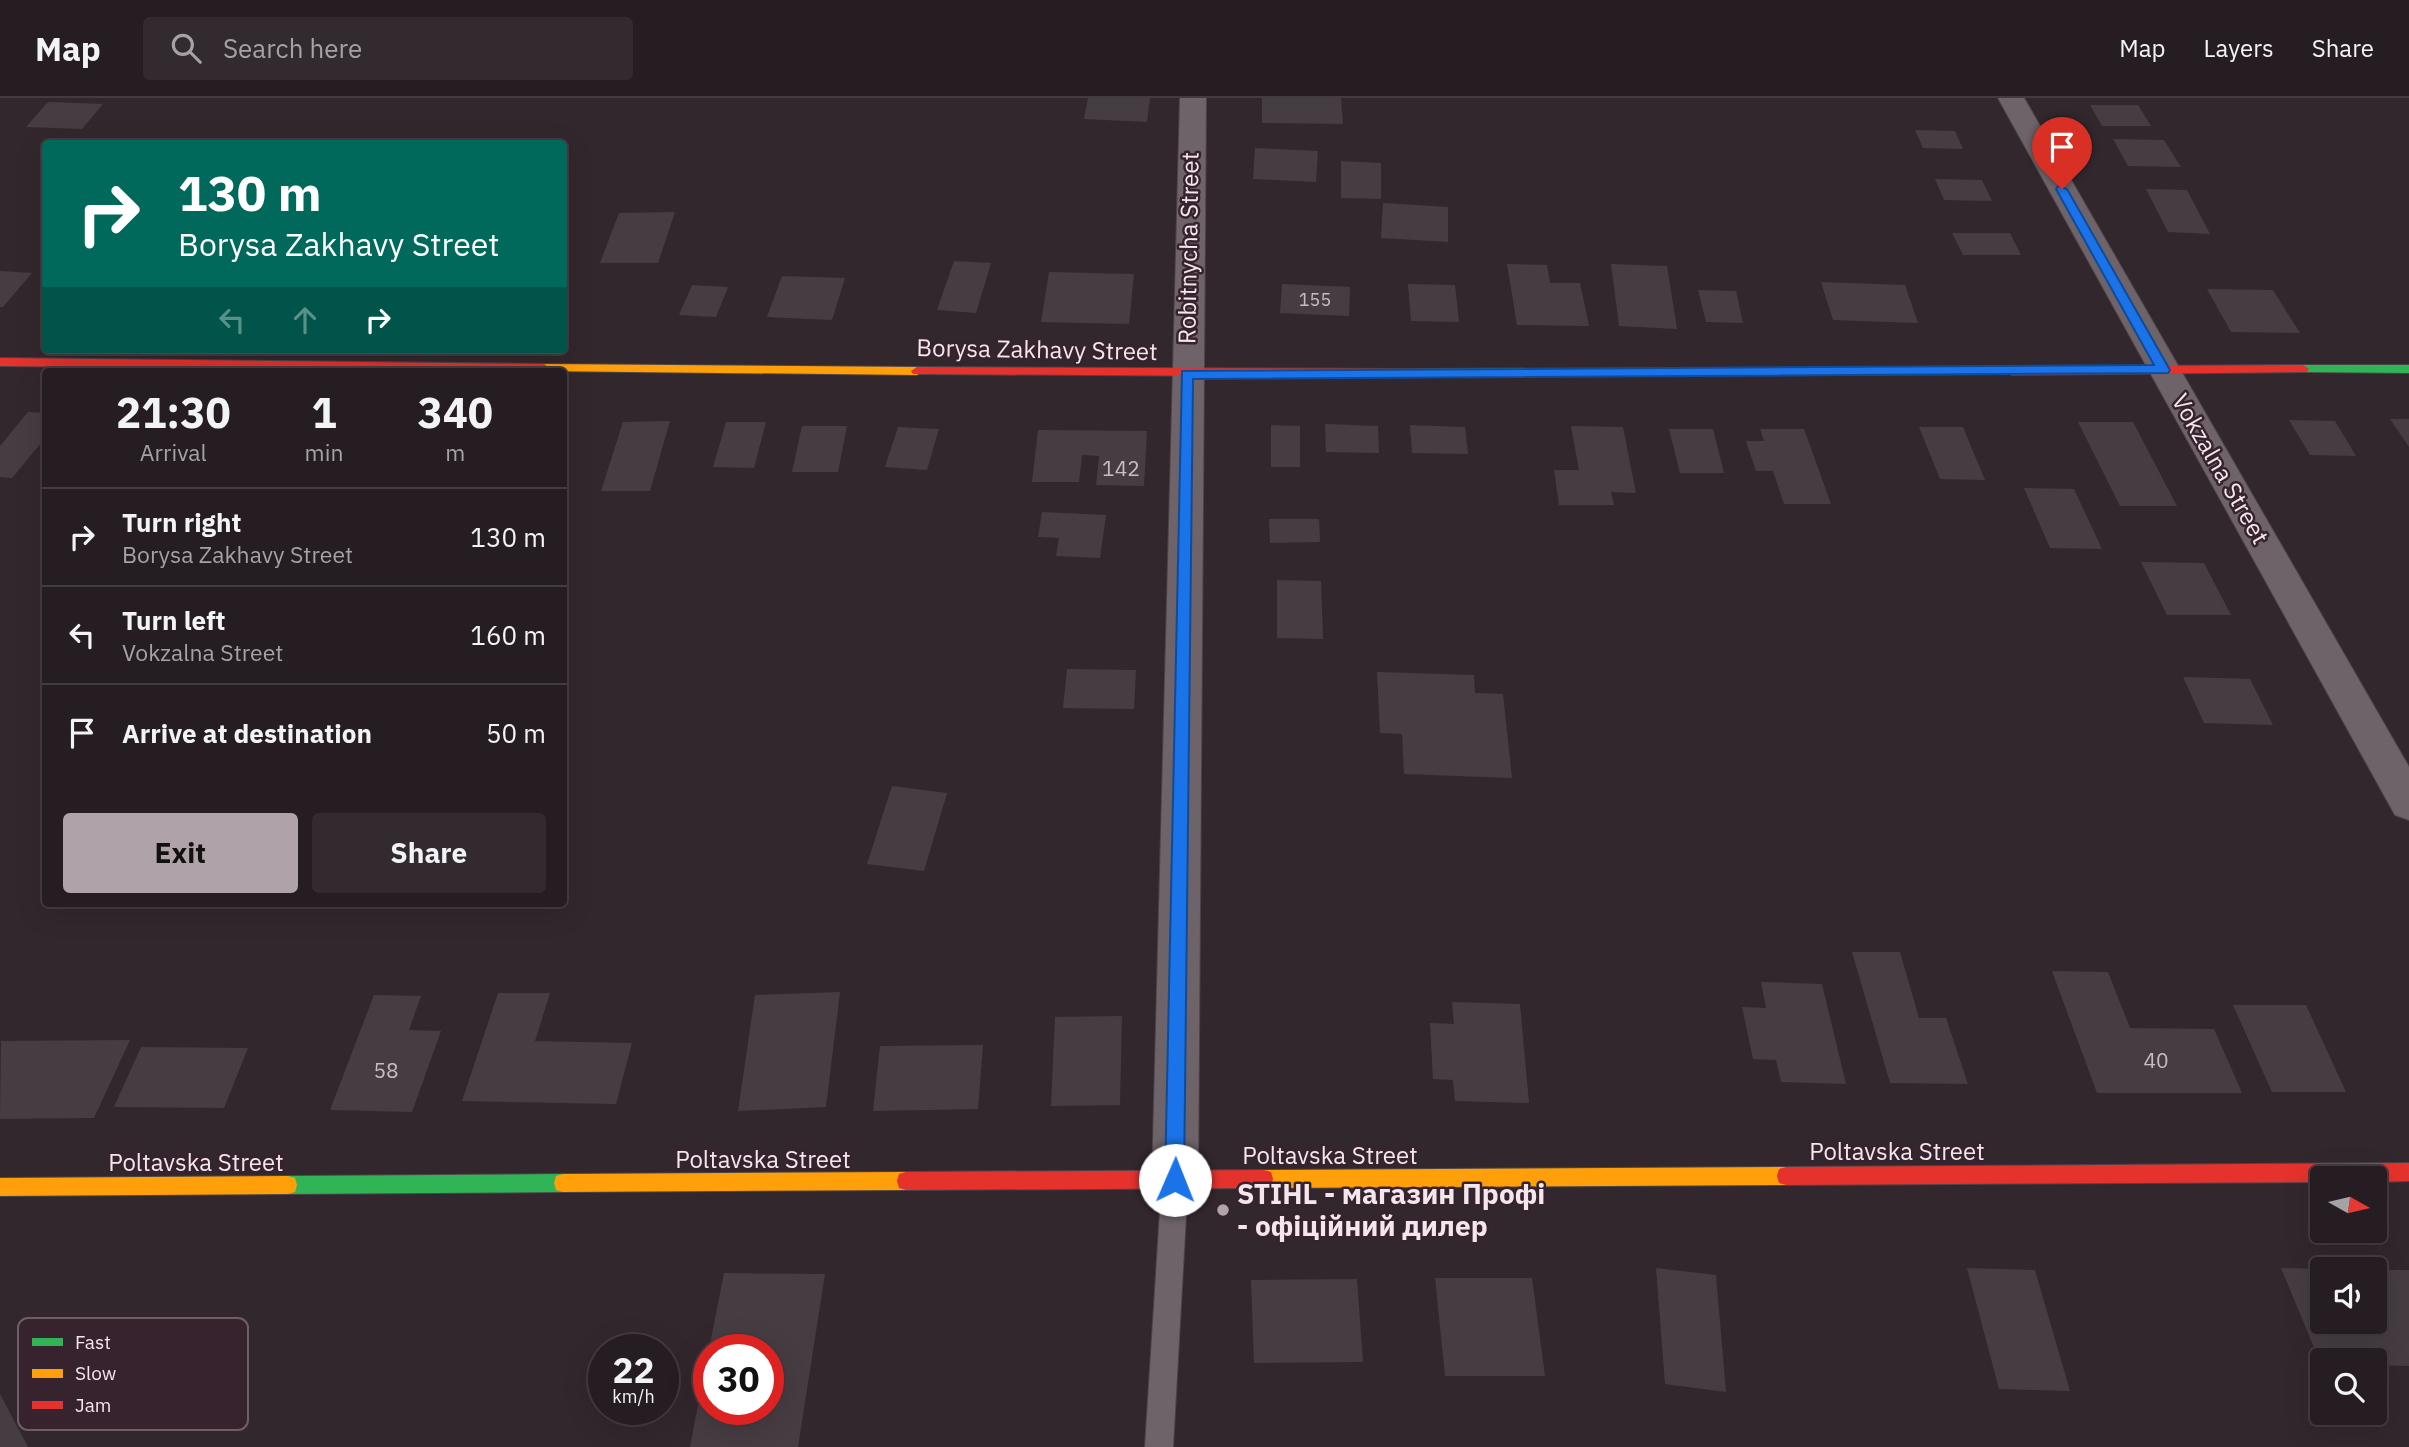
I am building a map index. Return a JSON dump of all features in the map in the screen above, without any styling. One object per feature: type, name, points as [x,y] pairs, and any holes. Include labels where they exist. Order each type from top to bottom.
[{"type":"street","name":"Robitnycha Street","points":[[1175,1180],[1186,374],[1193,98]]},
{"type":"street","name":"Vokzalna Street","points":[[2011,98],[2409,803]]},
{"type":"street","name":"Borysa Zakhavy Street","points":[[0,362],[1186,374],[2409,369]]},
{"type":"street","name":"Poltavska Street","points":[[0,1187],[2409,1172]]},
{"type":"lane","name":"Robitnycha Street","points":[[1159,1447],[1175,1180]]},
{"type":"building","points":[[1088,98],[1150,98],[1147,122],[1084,119]]},
{"type":"building","points":[[1262,98],[1341,98],[1343,124],[1262,123]]},
{"type":"building","points":[[48,102],[103,104],[82,129],[26,127]]},
{"type":"building","points":[[2090,105],[2138,105],[2151,126],[2102,126]]},
{"type":"building","points":[[1915,130],[1955,131],[1963,149],[1923,148]]},
{"type":"building","points":[[2113,139],[2164,140],[2181,167],[2128,166]]},
{"type":"building","points":[[1255,148],[1318,151],[1316,182],[1253,179]]},
{"type":"building","points":[[1341,161],[1381,163],[1381,199],[1341,198]]},
{"type":"building","points":[[1935,179],[1982,180],[1992,201],[1944,200]]},
{"type":"building","points":[[2146,189],[2187,190],[2210,234],[2168,232]]},
{"type":"building","points":[[1383,203],[1448,207],[1448,242],[1381,238]]},
{"type":"building","points":[[675,212],[658,263],[600,263],[619,213]]},
{"type":"building","points":[[1952,233],[2010,233],[2021,255],[1963,255]]},
{"type":"building","points":[[954,261],[991,263],[976,313],[937,310]]},
{"type":"building","points":[[1507,264],[1547,265],[1550,283],[1580,283],[1589,326],[1517,325]]},
{"type":"building","points":[[1611,264],[1667,266],[1677,329],[1619,326]]},
{"type":"building","points":[[0,271],[32,273],[3,307],[0,307]]},
{"type":"building","points":[[1049,272],[1134,274],[1129,324],[1041,322]]},
{"type":"building","points":[[782,276],[845,278],[832,320],[767,317]]},
{"type":"building","points":[[1821,282],[1905,285],[1918,323],[1833,320]]},
{"type":"building","points":[[1282,284],[1350,287],[1349,316],[1280,313]]},
{"type":"building","points":[[1408,284],[1455,285],[1459,322],[1411,321]]},
{"type":"building","points":[[692,285],[728,287],[716,317],[679,315]]},
{"type":"building","points":[[2207,289],[2273,290],[2300,333],[2231,332]]},
{"type":"building","points":[[1698,290],[1736,291],[1743,323],[1706,322]]},
{"type":"building","points":[[28,412],[42,413],[42,442],[12,478],[0,477],[0,446]]},
{"type":"building","points":[[2390,419],[2409,419],[2409,447]]},
{"type":"building","points":[[2289,420],[2335,421],[2356,456],[2310,455]]},
{"type":"building","points":[[670,421],[650,491],[601,491],[623,422]]},
{"type":"building","points":[[726,422],[766,422],[754,468],[713,467]]},
{"type":"building","points":[[2078,422],[2133,422],[2177,506],[2120,506]]},
{"type":"building","points":[[1325,424],[1378,426],[1379,453],[1326,452]]},
{"type":"building","points":[[1271,425],[1300,426],[1300,467],[1271,467]]},
{"type":"building","points":[[1410,425],[1465,427],[1468,454],[1412,453]]},
{"type":"building","points":[[802,426],[847,426],[838,472],[792,472]]},
{"type":"building","points":[[1571,426],[1623,427],[1636,493],[1611,492],[1614,505],[1559,505],[1554,470],[1579,470]]},
{"type":"building","points":[[898,427],[939,429],[927,470],[885,467]]},
{"type":"building","points":[[1919,427],[1963,427],[1985,480],[1940,479]]},
{"type":"building","points":[[1669,429],[1713,429],[1724,473],[1680,473]]},
{"type":"building","points":[[1760,429],[1804,429],[1831,504],[1784,504],[1773,471],[1756,471],[1746,441],[1764,441]]},
{"type":"building","points":[[1038,430],[1147,431],[1144,486],[1096,485],[1099,456],[1082,455],[1079,482],[1032,482]]},
{"type":"building","points":[[2024,488],[2074,489],[2102,549],[2050,548]]},
{"type":"building","points":[[1042,512],[1106,515],[1100,558],[1056,556],[1059,538],[1038,537]]},
{"type":"building","points":[[1269,519],[1319,519],[1320,542],[1270,543]]},
{"type":"building","points":[[2141,562],[2204,563],[2231,615],[2167,615]]},
{"type":"building","points":[[1277,580],[1321,581],[1323,639],[1277,638]]},
{"type":"building","points":[[1067,669],[1136,670],[1134,709],[1063,708]]},
{"type":"building","points":[[1377,672],[1474,675],[1475,693],[1503,694],[1512,778],[1404,774],[1402,734],[1380,733]]},
{"type":"building","points":[[2183,677],[2250,679],[2273,725],[2204,723]]},
{"type":"building","points":[[892,786],[947,793],[924,871],[867,864]]},
{"type":"building","points":[[1852,952],[1900,952],[1919,1018],[1946,1018],[1968,1084],[1890,1083]]},
{"type":"building","points":[[2052,971],[2108,972],[2130,1028],[2214,1029],[2242,1093],[2097,1093]]},
{"type":"building","points":[[1761,982],[1822,984],[1846,1084],[1781,1082],[1776,1060],[1753,1059],[1742,1007],[1766,1008]]},
{"type":"building","points":[[840,992],[826,1107],[738,1111],[755,995]]},
{"type":"building","points":[[498,993],[550,993],[535,1041],[632,1043],[616,1104],[462,1101]]},
{"type":"building","points":[[374,995],[421,996],[409,1030],[441,1031],[412,1112],[330,1110]]},
{"type":"building","points":[[1452,1002],[1520,1004],[1529,1103],[1455,1101],[1453,1080],[1433,1079],[1430,1023],[1454,1024]]},
{"type":"building","points":[[2233,1005],[2306,1005],[2346,1092],[2272,1092]]},
{"type":"building","points":[[1122,1016],[1120,1105],[1051,1106],[1055,1017]]},
{"type":"building","points":[[130,1040],[94,1118],[0,1119],[1,1041]]},
{"type":"building","points":[[983,1045],[978,1109],[873,1111],[880,1046]]},
{"type":"building","points":[[141,1047],[248,1048],[224,1108],[114,1107]]},
{"type":"building","points":[[1656,1268],[1716,1275],[1726,1392],[1665,1384]]},
{"type":"building","points":[[1967,1268],[2035,1270],[2070,1391],[1999,1389]]},
{"type":"building","points":[[2281,1268],[2310,1269],[2310,1334],[2387,1334],[2387,1270],[2409,1270],[2409,1366],[2387,1365],[2387,1348],[2314,1348]]},
{"type":"building","points":[[724,1273],[825,1274],[798,1447],[690,1447],[694,1425],[784,1425],[784,1334],[712,1334]]},
{"type":"building","points":[[1435,1278],[1532,1278],[1545,1376],[1445,1376]]},
{"type":"building","points":[[1357,1279],[1363,1362],[1254,1363],[1251,1280]]},
{"type":"building","points":[[0,1394],[28,1447],[0,1447]]},
{"type":"traffic: fast","points":[[2303,369],[2409,369]]},
{"type":"traffic: fast","points":[[1412,373],[2012,371]]},
{"type":"traffic: fast","points":[[288,1185],[563,1183]]},
{"type":"traffic: slow","points":[[567,368],[917,371]]},
{"type":"traffic: slow","points":[[1264,1179],[1786,1176]]},
{"type":"traffic: slow","points":[[563,1183],[906,1181]]},
{"type":"traffic: slow","points":[[0,1187],[288,1185]]},
{"type":"traffic: jam","points":[[0,362],[544,368]]},
{"type":"traffic: jam","points":[[2012,371],[2303,369]]},
{"type":"traffic: jam","points":[[917,371],[1412,373]]},
{"type":"traffic: jam","points":[[1786,1176],[2409,1172]]},
{"type":"traffic: jam","points":[[906,1181],[1264,1179]]},
{"type":"place","name":"STIHL - магазин Профі - офіційний дилер","points":[[1223,1210]]},
{"type":"route","points":[[1175,1180],[1186,374],[2163,370],[2062,189]]}]
